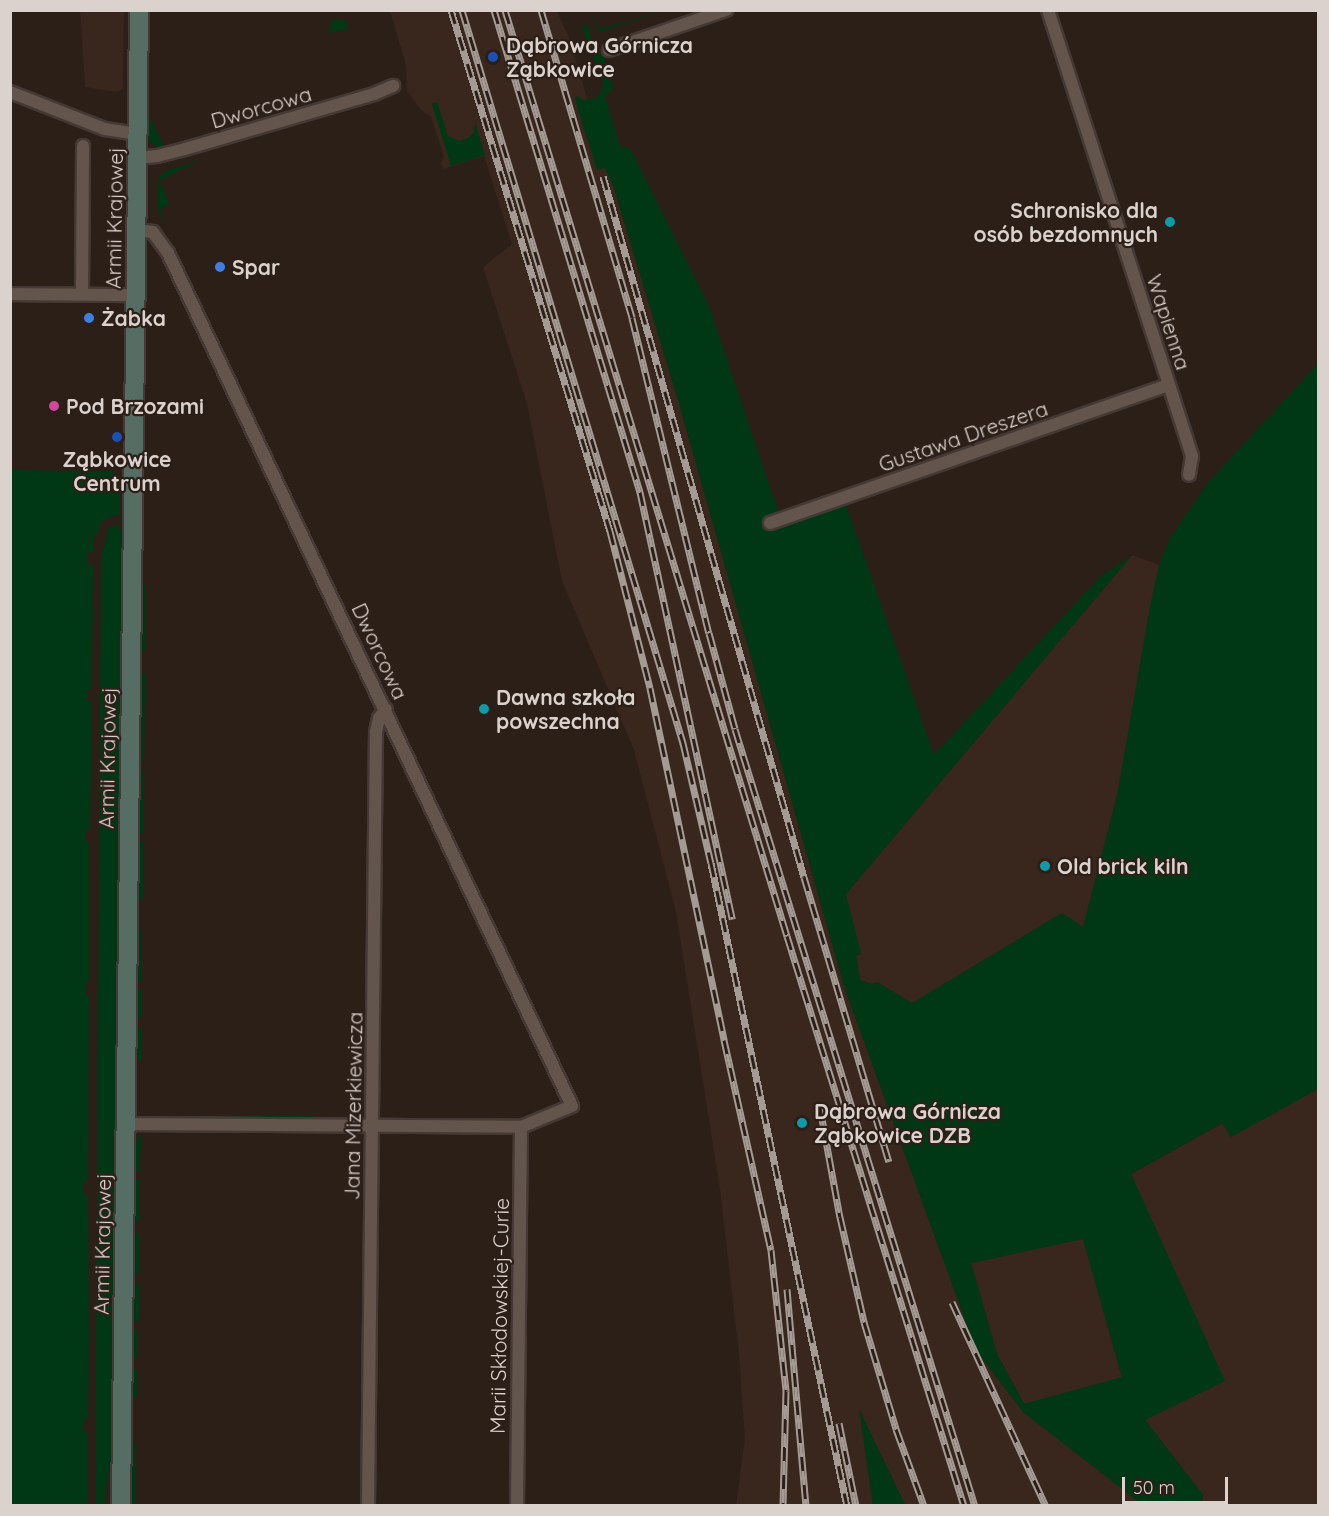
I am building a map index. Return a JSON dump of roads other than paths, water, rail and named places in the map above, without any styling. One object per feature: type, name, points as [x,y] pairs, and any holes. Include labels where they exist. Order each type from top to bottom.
[{"type":"main road","name":"Armii Krajowej","points":[[121,1506],[135,295],[144,230],[137,158],[139,10]]},
{"type":"street","points":[[609,50],[726,10]]},
{"type":"street","name":"Wapienna","points":[[1048,10],[1192,456],[1189,475]]},
{"type":"street","name":"Dworcowa","points":[[137,158],[162,156],[374,94],[393,86]]},
{"type":"street","points":[[10,92],[105,129],[138,134]]},
{"type":"street","points":[[82,294],[83,146]]},
{"type":"street","name":"Dworcowa","points":[[144,230],[159,238],[168,253],[386,709],[572,1106],[521,1127]]},
{"type":"street","points":[[10,294],[135,295]]},
{"type":"street","name":"Gustawa Dreszera","points":[[770,523],[1169,386]]},
{"type":"street","name":"Jana Mizerkiewicza","points":[[368,1506],[376,732],[379,718],[386,709]]},
{"type":"street","points":[[126,1124],[521,1127]]},
{"type":"street","name":"Marii Skłodowskiej-Curie","points":[[517,1506],[521,1127]]},
{"type":"railway","points":[[451,10],[610,531],[650,688],[771,1250],[786,1391],[783,1506]]},
{"type":"railway","points":[[462,10],[683,743],[711,863],[847,1506]]},
{"type":"railway","points":[[494,10],[640,492],[732,919]]},
{"type":"railway","points":[[505,10],[787,936],[964,1506]]},
{"type":"railway","points":[[541,10],[632,318],[709,633],[735,729],[975,1506]]},
{"type":"railway","points":[[603,176],[804,877],[889,1162]]},
{"type":"railway","points":[[819,1102],[840,1217],[864,1322],[896,1429],[924,1506]]},
{"type":"railway","points":[[787,1289],[806,1506]]},
{"type":"railway","points":[[952,1302],[1046,1506]]},
{"type":"railway","points":[[839,1423],[856,1506]]},
{"type":"place","name":"Dąbrowa Górnicza Ząbkowice","points":[[493,57]]},
{"type":"place","name":"Schronisko dla osób bezdomnych","points":[[1170,222]]},
{"type":"place","name":"Spar","points":[[220,267]]},
{"type":"place","name":"Żabka","points":[[89,318]]},
{"type":"place","name":"Pod Brzozami","points":[[54,406]]},
{"type":"place","name":"Ząbkowice Centrum","points":[[117,437]]},
{"type":"place","name":"Dawna szkoła powszechna","points":[[484,709]]},
{"type":"place","name":"Old brick kiln","points":[[1045,866]]},
{"type":"place","name":"Dąbrowa Górnicza Ząbkowice DZB","points":[[802,1123]]}]
